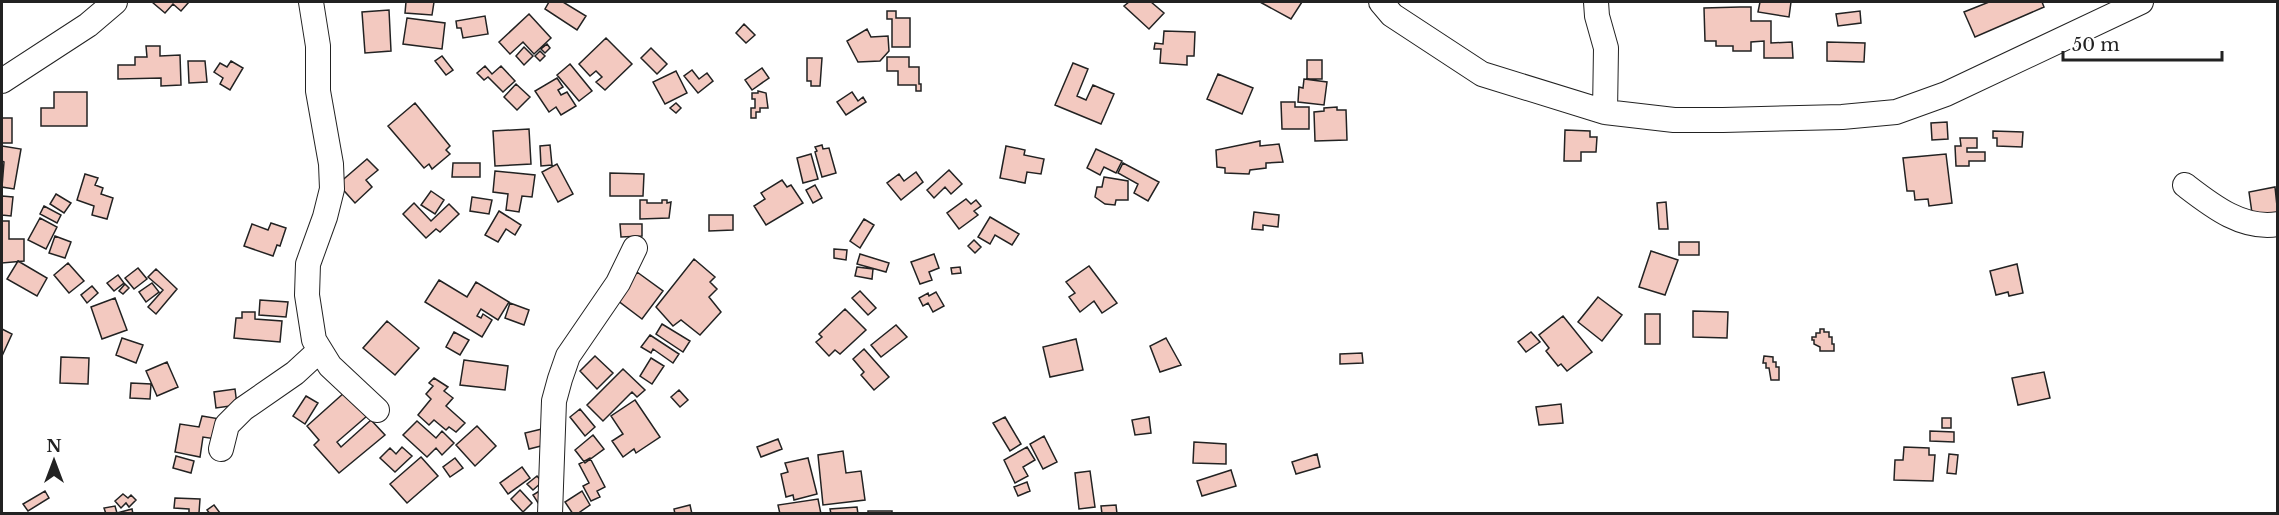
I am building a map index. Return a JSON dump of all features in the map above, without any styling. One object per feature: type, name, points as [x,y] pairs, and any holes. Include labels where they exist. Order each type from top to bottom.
[{"type":"street","points":[[2,81],[88,25],[115,2]]},
{"type":"street","points":[[311,2],[318,46],[318,91],[332,180],[325,217],[308,264],[307,295],[314,340],[330,366],[377,410]]},
{"type":"street","points":[[1381,2],[1392,15],[1482,74],[1605,112],[1674,120],[1842,117],[1896,112],[1946,94],[2141,2]]},
{"type":"street","points":[[1596,2],[1597,16],[1606,48],[1605,112]]},
{"type":"street","points":[[2185,185],[2214,208],[2245,222],[2277,225]]},
{"type":"street","points":[[550,513],[554,401],[560,379],[568,356],[618,284],[635,248]]},
{"type":"street","points":[[221,449],[227,425],[243,409],[295,374],[320,350]]},
{"type":"building","points":[[152,2],[189,2],[181,11],[173,4],[165,13]]},
{"type":"building","points":[[406,2],[434,2],[432,15],[405,13]]},
{"type":"building","points":[[549,2],[563,2],[586,16],[577,30],[545,9]]},
{"type":"building","points":[[1129,2],[1151,2],[1164,13],[1149,29],[1124,6]]},
{"type":"building","points":[[1260,2],[1302,2],[1291,19]]},
{"type":"building","points":[[1760,2],[1791,2],[1789,17],[1758,12]]},
{"type":"building","points":[[1989,2],[2042,2],[2044,7],[1975,37],[1964,12]]},
{"type":"building","points":[[1751,7],[1751,21],[1771,21],[1771,43],[1792,42],[1793,58],[1764,58],[1764,41],[1751,42],[1751,51],[1733,51],[1733,46],[1716,46],[1716,41],[1705,41],[1704,8]]},
{"type":"building","points":[[389,10],[391,51],[365,53],[362,12]]},
{"type":"building","points":[[887,11],[896,11],[896,18],[910,18],[910,47],[892,47],[892,19],[887,19]]},
{"type":"building","points":[[1860,11],[1861,23],[1838,26],[1836,14]]},
{"type":"building","points":[[529,14],[551,38],[534,54],[523,42],[510,54],[499,42]]},
{"type":"building","points":[[485,16],[488,34],[463,38],[461,28],[457,28],[456,21]]},
{"type":"building","points":[[407,18],[445,23],[442,49],[403,44]]},
{"type":"building","points":[[744,24],[755,35],[746,43],[736,33]]},
{"type":"building","points":[[867,29],[871,37],[888,36],[889,51],[880,61],[858,62],[847,41]]},
{"type":"building","points":[[1164,31],[1195,32],[1194,56],[1187,56],[1187,65],[1160,63],[1161,49],[1154,49],[1155,43],[1163,44]]},
{"type":"building","points":[[606,38],[632,64],[605,90],[596,82],[602,77],[596,71],[590,76],[579,64]]},
{"type":"building","points":[[1827,42],[1865,43],[1864,62],[1827,61]]},
{"type":"building","points":[[547,44],[550,48],[545,53],[541,49]]},
{"type":"building","points":[[146,46],[160,46],[160,56],[180,55],[181,85],[161,86],[161,78],[118,79],[118,65],[135,65],[135,57],[147,57]]},
{"type":"building","points":[[524,47],[533,56],[524,65],[516,56]]},
{"type":"building","points":[[651,48],[667,64],[657,74],[641,58]]},
{"type":"building","points":[[540,51],[545,56],[540,61],[535,56]]},
{"type":"building","points":[[442,56],[453,70],[446,75],[435,61]]},
{"type":"building","points":[[887,57],[909,57],[909,67],[919,67],[921,91],[916,91],[916,85],[898,85],[898,71],[887,71]]},
{"type":"building","points":[[807,58],[822,58],[820,86],[811,86],[811,81],[807,81]]},
{"type":"building","points":[[1307,60],[1322,60],[1322,79],[1307,79]]},
{"type":"building","points":[[188,61],[205,61],[207,82],[189,83]]},
{"type":"building","points":[[231,61],[243,68],[230,90],[220,84],[223,78],[214,72],[220,63],[227,67]]},
{"type":"building","points":[[1073,63],[1088,69],[1077,96],[1086,100],[1093,85],[1114,94],[1101,124],[1055,105]]},
{"type":"building","points":[[570,64],[592,91],[579,101],[557,75]]},
{"type":"building","points":[[485,66],[492,74],[501,66],[515,81],[503,92],[488,77],[484,80],[477,73]]},
{"type":"building","points":[[762,68],[769,78],[752,90],[745,80]]},
{"type":"building","points":[[692,70],[699,79],[707,73],[713,81],[698,93],[684,76]]},
{"type":"building","points":[[676,71],[687,93],[665,104],[653,82]]},
{"type":"building","points":[[1218,74],[1253,88],[1242,114],[1207,99]]},
{"type":"building","points":[[557,78],[563,87],[558,90],[561,95],[567,92],[576,106],[561,115],[556,107],[549,112],[535,91]]},
{"type":"building","points":[[1304,79],[1327,82],[1324,105],[1298,102],[1299,87],[1303,88]]},
{"type":"building","points":[[516,84],[530,97],[517,110],[504,97]]},
{"type":"building","points":[[758,91],[766,93],[768,108],[760,108],[760,112],[756,112],[756,118],[751,118],[751,108],[755,108],[752,93],[758,93]]},
{"type":"building","points":[[54,92],[87,92],[87,126],[41,126],[41,108],[54,108]]},
{"type":"building","points":[[852,92],[858,101],[863,97],[866,102],[846,115],[837,102]]},
{"type":"building","points":[[1281,102],[1295,102],[1295,107],[1309,107],[1309,129],[1282,129]]},
{"type":"building","points":[[415,103],[450,146],[446,150],[450,154],[432,169],[429,164],[424,168],[388,126]]},
{"type":"building","points":[[676,103],[681,108],[676,113],[670,108]]},
{"type":"building","points":[[1337,107],[1337,110],[1346,110],[1347,140],[1315,141],[1314,112]]},
{"type":"building","points":[[2,118],[12,118],[12,143],[2,143]]},
{"type":"building","points":[[1947,122],[1948,139],[1932,140],[1931,123]]},
{"type":"building","points":[[529,129],[531,164],[495,166],[493,131]]},
{"type":"building","points":[[1565,130],[1590,131],[1590,137],[1597,137],[1596,152],[1581,152],[1581,161],[1564,161]]},
{"type":"building","points":[[1993,131],[2023,132],[2022,147],[1997,146],[1997,138],[1993,138]]},
{"type":"building","points":[[1960,138],[1977,138],[1977,148],[1967,148],[1967,152],[1985,152],[1985,161],[1969,161],[1969,166],[1956,166],[1955,146],[1961,146]]},
{"type":"building","points":[[1260,141],[1260,146],[1279,144],[1283,162],[1266,163],[1266,168],[1250,170],[1249,174],[1225,173],[1225,168],[1217,167],[1216,150]]},
{"type":"building","points":[[550,145],[552,165],[541,166],[540,146]]},
{"type":"building","points":[[822,145],[823,149],[829,148],[836,173],[822,177],[815,147]]},
{"type":"building","points":[[2,146],[21,149],[14,189],[2,187],[4,162],[2,161]]},
{"type":"building","points":[[1006,146],[1025,150],[1024,155],[1044,159],[1041,174],[1027,172],[1025,183],[1000,178]]},
{"type":"building","points":[[1096,149],[1122,161],[1116,173],[1104,167],[1100,175],[1087,168]]},
{"type":"building","points":[[811,154],[818,179],[803,183],[797,158]]},
{"type":"building","points":[[1946,154],[1952,203],[1929,206],[1928,199],[1915,200],[1914,191],[1907,191],[1903,158]]},
{"type":"building","points":[[367,159],[378,170],[366,180],[372,187],[355,203],[338,184]]},
{"type":"building","points":[[453,163],[480,163],[480,177],[452,177]]},
{"type":"building","points":[[1123,163],[1159,182],[1148,201],[1134,193],[1138,184],[1118,173]]},
{"type":"building","points":[[557,164],[573,194],[558,202],[542,172]]},
{"type":"building","points":[[949,170],[962,184],[951,194],[945,187],[934,198],[927,190]]},
{"type":"building","points":[[495,171],[535,175],[532,197],[522,196],[519,212],[506,210],[508,194],[493,192]]},
{"type":"building","points":[[916,172],[923,182],[901,200],[887,183],[899,174],[904,181]]},
{"type":"building","points":[[610,173],[644,174],[643,196],[610,196]]},
{"type":"building","points":[[85,174],[98,178],[95,185],[103,188],[101,194],[113,198],[107,219],[92,215],[94,206],[77,200]]},
{"type":"building","points":[[1104,177],[1128,181],[1128,200],[1116,200],[1115,205],[1105,204],[1095,197],[1097,187],[1102,187]]},
{"type":"building","points":[[782,180],[787,187],[791,185],[803,203],[766,225],[754,206],[765,199],[761,193]]},
{"type":"building","points":[[815,185],[822,198],[813,203],[806,190]]},
{"type":"building","points":[[2275,187],[2278,216],[2253,220],[2249,192]]},
{"type":"building","points":[[431,191],[444,200],[435,214],[421,205]]},
{"type":"building","points":[[56,194],[71,203],[64,213],[50,204]]},
{"type":"building","points":[[2,196],[13,197],[11,216],[2,215]]},
{"type":"building","points":[[472,197],[492,200],[489,214],[470,211]]},
{"type":"building","points":[[966,199],[971,204],[976,200],[981,206],[974,211],[978,215],[959,229],[947,213]]},
{"type":"building","points":[[640,200],[647,200],[647,203],[662,203],[662,200],[667,200],[667,203],[671,202],[669,218],[640,219]]},
{"type":"building","points":[[1666,202],[1668,229],[1659,229],[1657,203]]},
{"type":"building","points":[[414,203],[431,221],[449,204],[459,214],[440,232],[436,229],[426,238],[403,214]]},
{"type":"building","points":[[44,206],[61,215],[57,223],[40,214]]},
{"type":"building","points":[[499,211],[521,225],[515,235],[506,229],[498,242],[485,235]]},
{"type":"building","points":[[1254,212],[1279,215],[1278,227],[1263,225],[1263,230],[1252,229]]},
{"type":"building","points":[[709,215],[733,215],[733,230],[709,231]]},
{"type":"building","points":[[990,217],[1019,234],[1012,245],[995,235],[990,244],[978,237]]},
{"type":"building","points":[[40,218],[57,227],[46,249],[28,240]]},
{"type":"building","points":[[864,219],[874,225],[860,248],[850,241]]},
{"type":"building","points":[[2,221],[9,221],[9,239],[24,239],[24,261],[2,263]]},
{"type":"building","points":[[271,223],[286,228],[280,246],[277,245],[273,256],[244,246],[252,224],[268,230]]},
{"type":"building","points":[[620,224],[642,224],[642,236],[621,237]]},
{"type":"building","points":[[55,236],[71,242],[65,258],[49,253]]},
{"type":"building","points":[[974,240],[981,247],[975,253],[968,246]]},
{"type":"building","points":[[1679,242],[1699,242],[1699,255],[1679,255]]},
{"type":"building","points":[[834,249],[847,250],[846,260],[834,258]]},
{"type":"building","points":[[1651,251],[1678,260],[1665,295],[1639,287]]},
{"type":"building","points":[[860,254],[889,263],[886,272],[857,264]]},
{"type":"building","points":[[934,254],[939,268],[929,272],[932,280],[920,284],[911,262]]},
{"type":"building","points":[[694,259],[715,277],[710,282],[717,289],[709,297],[721,312],[700,335],[681,320],[673,326],[656,307]]},
{"type":"building","points":[[18,261],[47,278],[37,296],[7,279]]},
{"type":"building","points":[[68,263],[84,281],[69,293],[54,275]]},
{"type":"building","points":[[2017,264],[2023,293],[2009,296],[2008,292],[1996,295],[1990,271]]},
{"type":"building","points":[[1089,266],[1117,303],[1102,313],[1094,301],[1080,312],[1069,297],[1075,293],[1066,282]]},
{"type":"building","points":[[857,267],[873,269],[872,279],[855,276]]},
{"type":"building","points":[[960,267],[961,273],[952,274],[951,268]]},
{"type":"building","points":[[138,268],[147,279],[134,289],[125,278]]},
{"type":"building","points":[[156,269],[177,289],[156,314],[148,307],[163,290],[148,277]]},
{"type":"building","points":[[637,272],[663,291],[642,319],[617,300]]},
{"type":"building","points":[[118,275],[124,283],[114,291],[107,283]]},
{"type":"building","points":[[439,280],[467,297],[476,282],[509,302],[498,320],[481,309],[477,316],[481,318],[483,314],[492,320],[482,337],[425,302]]},
{"type":"building","points":[[152,283],[159,292],[146,302],[139,292]]},
{"type":"building","points":[[125,284],[129,288],[123,294],[119,291]]},
{"type":"building","points":[[92,286],[98,293],[87,303],[81,295]]},
{"type":"building","points":[[860,291],[876,308],[868,315],[852,298]]},
{"type":"building","points":[[936,292],[944,306],[933,312],[928,303],[923,306],[919,298]]},
{"type":"building","points":[[1598,297],[1622,315],[1602,341],[1578,322]]},
{"type":"building","points":[[115,298],[127,330],[102,339],[91,307]]},
{"type":"building","points":[[260,300],[288,302],[286,317],[259,315]]},
{"type":"building","points":[[510,303],[529,310],[524,325],[505,318]]},
{"type":"building","points":[[845,309],[866,330],[840,354],[835,350],[829,356],[816,342],[822,337],[819,334]]},
{"type":"building","points":[[1693,311],[1728,312],[1727,338],[1693,337]]},
{"type":"building","points":[[242,312],[255,312],[255,319],[282,321],[280,342],[234,338],[236,318],[242,318]]},
{"type":"building","points":[[1645,314],[1660,314],[1660,344],[1645,344]]},
{"type":"building","points":[[1563,316],[1592,352],[1567,371],[1561,364],[1558,366],[1546,351],[1549,348],[1539,335]]},
{"type":"building","points":[[387,321],[419,348],[395,375],[363,348]]},
{"type":"building","points":[[662,324],[690,341],[683,352],[656,334]]},
{"type":"building","points":[[896,325],[907,337],[881,357],[871,345]]},
{"type":"building","points":[[2,329],[12,334],[2,356]]},
{"type":"building","points":[[1820,329],[1829,332],[1834,351],[1820,351],[1820,347],[1814,344],[1812,337],[1820,333]]},
{"type":"building","points":[[454,332],[469,340],[460,355],[446,347]]},
{"type":"building","points":[[1531,332],[1540,342],[1526,352],[1518,342]]},
{"type":"building","points":[[650,335],[679,354],[673,363],[653,349],[651,353],[641,347]]},
{"type":"building","points":[[122,338],[143,345],[136,363],[116,355]]},
{"type":"building","points":[[1166,338],[1181,365],[1160,372],[1150,346]]},
{"type":"building","points":[[1076,339],[1083,370],[1050,377],[1043,347]]},
{"type":"building","points":[[864,349],[889,377],[874,390],[861,375],[864,372],[853,359]]},
{"type":"building","points":[[1362,353],[1363,363],[1340,364],[1340,354]]},
{"type":"building","points":[[595,356],[613,373],[597,389],[580,371]]},
{"type":"building","points":[[1764,356],[1773,357],[1776,367],[1779,367],[1779,380],[1771,380],[1769,368],[1766,368],[1766,363],[1763,363]]},
{"type":"building","points":[[61,357],[89,358],[88,384],[60,383]]},
{"type":"building","points":[[651,358],[664,366],[652,384],[640,376]]},
{"type":"building","points":[[464,360],[508,366],[505,390],[460,385]]},
{"type":"building","points":[[167,362],[178,387],[157,396],[146,371]]},
{"type":"building","points":[[623,369],[645,390],[637,397],[632,392],[603,421],[587,405]]},
{"type":"building","points":[[2044,372],[2050,398],[2018,405],[2012,378]]},
{"type":"building","points":[[434,378],[448,387],[444,391],[453,398],[446,406],[465,423],[456,432],[449,427],[446,430],[434,420],[429,425],[418,415],[431,399],[426,394],[433,386],[429,383]]},
{"type":"building","points":[[131,383],[151,384],[150,399],[130,398]]},
{"type":"building","points":[[235,389],[237,405],[216,408],[214,392]]},
{"type":"building","points":[[679,390],[688,400],[680,407],[671,397]]},
{"type":"building","points":[[345,392],[367,416],[337,442],[341,447],[371,420],[385,435],[339,473],[314,445],[319,440],[307,426]]},
{"type":"building","points":[[306,396],[318,403],[305,424],[293,416]]},
{"type":"building","points":[[635,400],[660,437],[636,453],[634,449],[623,457],[612,441],[623,434],[611,416]]},
{"type":"building","points":[[1561,404],[1563,423],[1539,425],[1536,407]]},
{"type":"building","points":[[580,409],[595,427],[585,436],[570,417]]},
{"type":"building","points":[[202,416],[220,419],[216,439],[203,437],[200,457],[175,452],[180,424],[199,427]]},
{"type":"building","points":[[1005,417],[1021,444],[1010,451],[993,423]]},
{"type":"building","points":[[1149,417],[1151,433],[1135,435],[1132,420]]},
{"type":"building","points":[[1942,418],[1951,418],[1951,428],[1942,428]]},
{"type":"building","points":[[417,421],[436,438],[442,431],[454,443],[442,455],[436,448],[427,457],[403,435]]},
{"type":"building","points":[[477,426],[496,446],[475,466],[456,445]]},
{"type":"building","points":[[546,428],[549,444],[529,449],[525,433]]},
{"type":"building","points":[[1930,431],[1954,432],[1954,442],[1930,441]]},
{"type":"building","points":[[593,435],[604,449],[585,463],[575,450]]},
{"type":"building","points":[[1044,436],[1057,462],[1043,469],[1030,444]]},
{"type":"building","points":[[778,439],[782,449],[761,457],[757,447]]},
{"type":"building","points":[[1194,442],[1226,444],[1226,464],[1193,463]]},
{"type":"building","points":[[402,447],[412,456],[395,472],[380,458],[390,448],[396,454]]},
{"type":"building","points":[[1027,447],[1035,460],[1023,467],[1028,476],[1015,483],[1004,460]]},
{"type":"building","points":[[1904,447],[1929,448],[1929,455],[1935,455],[1933,481],[1894,480],[1895,460],[1903,460]]},
{"type":"building","points":[[843,451],[846,473],[861,471],[865,500],[823,505],[818,455]]},
{"type":"building","points":[[1317,454],[1320,467],[1296,474],[1292,462]]},
{"type":"building","points":[[1949,454],[1958,455],[1956,474],[1947,473]]},
{"type":"building","points":[[176,456],[194,461],[191,473],[173,468]]},
{"type":"building","points":[[421,457],[438,476],[407,503],[390,484]]},
{"type":"building","points":[[455,458],[463,468],[450,477],[443,467]]},
{"type":"building","points":[[590,458],[605,487],[597,491],[600,497],[591,501],[583,486],[589,483],[579,464]]},
{"type":"building","points":[[808,458],[817,494],[794,500],[793,495],[786,497],[781,474],[788,472],[785,463]]},
{"type":"building","points":[[522,467],[530,478],[508,494],[500,483]]},
{"type":"building","points":[[1231,470],[1236,486],[1202,496],[1197,481]]},
{"type":"building","points":[[1090,471],[1095,507],[1079,509],[1075,473]]},
{"type":"building","points":[[537,476],[542,482],[533,490],[527,484]]},
{"type":"building","points":[[1027,482],[1030,491],[1018,496],[1014,487]]},
{"type":"building","points":[[520,490],[532,503],[523,512],[511,499]]},
{"type":"building","points":[[541,490],[540,506],[533,495]]},
{"type":"building","points":[[45,491],[49,498],[28,511],[23,504]]},
{"type":"building","points":[[582,491],[590,505],[577,514],[573,514],[565,502]]},
{"type":"building","points":[[123,494],[128,498],[131,495],[136,500],[129,507],[126,503],[121,508],[115,501]]},
{"type":"building","points":[[175,498],[200,499],[199,513],[189,513],[189,509],[174,508]]},
{"type":"building","points":[[818,499],[821,514],[780,514],[778,505]]},
{"type":"building","points":[[214,505],[219,514],[210,514],[207,510]]},
{"type":"building","points":[[690,505],[692,514],[675,514],[674,509]]},
{"type":"building","points":[[1116,505],[1117,514],[1102,514],[1101,506]]},
{"type":"building","points":[[115,506],[117,513],[132,509],[133,514],[106,514],[104,508]]},
{"type":"building","points":[[857,507],[858,514],[831,514],[830,509]]},
{"type":"building","points":[[868,511],[892,511],[892,514],[868,514]]}]
